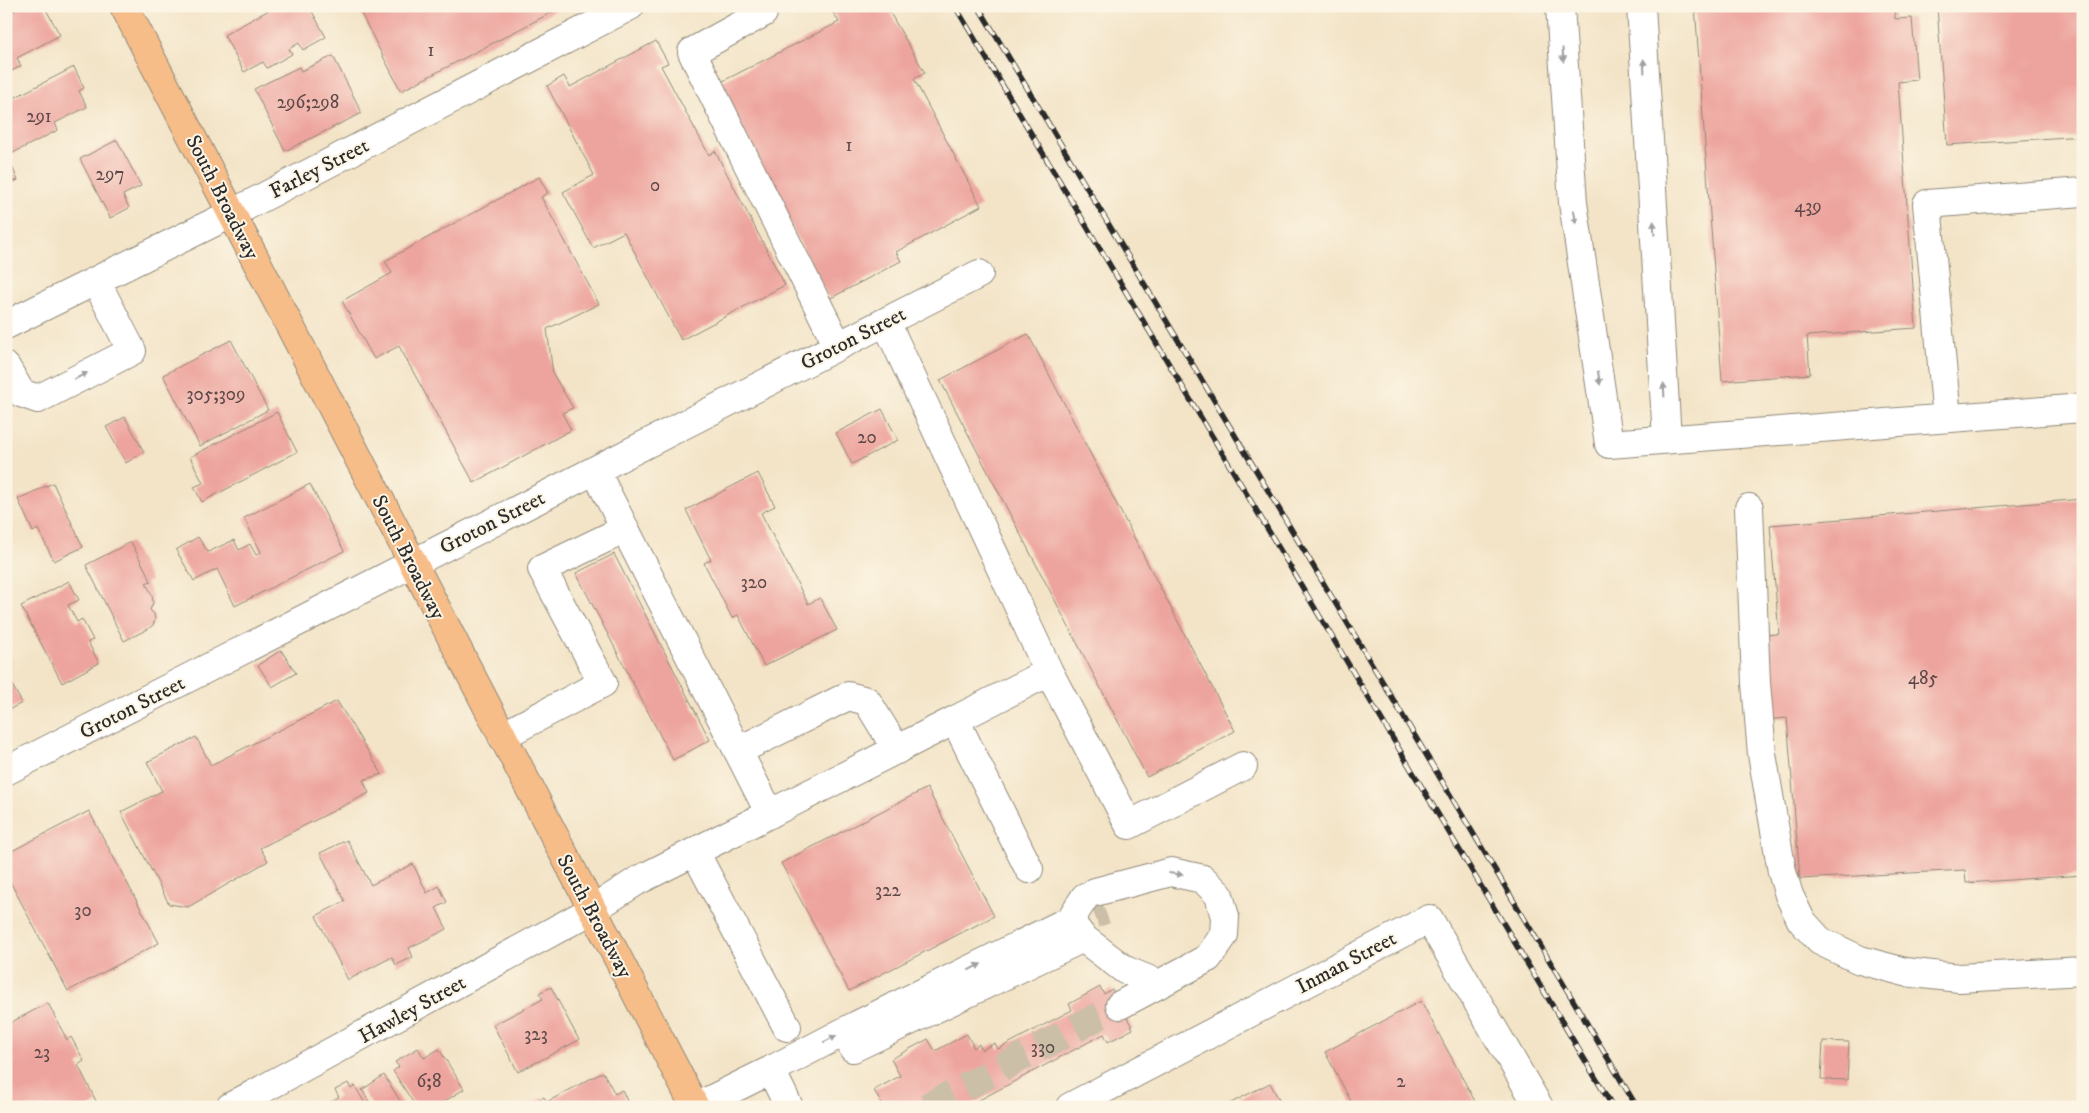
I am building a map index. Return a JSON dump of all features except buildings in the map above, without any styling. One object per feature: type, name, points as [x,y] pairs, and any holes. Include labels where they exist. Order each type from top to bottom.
[{"type":"main road","name":"South Broadway","points":[[124,6],[695,1107]]},
{"type":"street","name":"Farley Street","points":[[6,325],[231,214],[630,6]]},
{"type":"street","points":[[758,6],[763,14],[692,52],[838,346]]},
{"type":"street","points":[[1560,6],[1573,203],[1609,444],[2083,408]]},
{"type":"street","points":[[1641,6],[1667,439]]},
{"type":"street","points":[[1947,418],[1927,204],[2083,192]]},
{"type":"street","name":"Groton Street","points":[[6,771],[979,274]]},
{"type":"street","points":[[6,367],[20,393],[38,398],[132,351],[96,281]]},
{"type":"street","points":[[886,322],[1049,672],[1129,825],[1243,766]]},
{"type":"street","points":[[595,470],[770,814]]},
{"type":"street","points":[[1749,508],[1756,683],[1762,754],[1782,872],[1789,896],[1801,920],[1820,941],[1860,960],[1905,972],[1959,978],[2083,971]]},
{"type":"street","points":[[502,736],[603,683],[542,569],[625,529]]},
{"type":"street","name":"Hawley Street","points":[[230,1107],[592,910],[637,881],[1049,672]]},
{"type":"street","points":[[738,751],[848,696],[867,701],[897,750]]},
{"type":"street","points":[[955,720],[1029,869]]},
{"type":"street","points":[[694,852],[787,1027]]},
{"type":"street","points":[[695,1107],[1088,912],[1143,879],[1171,872],[1203,879],[1219,896],[1225,917],[1224,935],[1208,958],[1120,1005]]},
{"type":"street","points":[[1088,912],[1125,970],[1158,984]]},
{"type":"street","name":"Inman Street","points":[[1070,1107],[1429,918],[1539,1107]]},
{"type":"street","points":[[771,1070],[789,1107]]},
{"type":"tunnel","points":[[1094,914],[1105,910]]},
{"type":"tunnel","points":[[927,1107],[1120,1005]]},
{"type":"railway","points":[[955,6],[1613,1107]]},
{"type":"railway","points":[[978,6],[1637,1107]]}]
